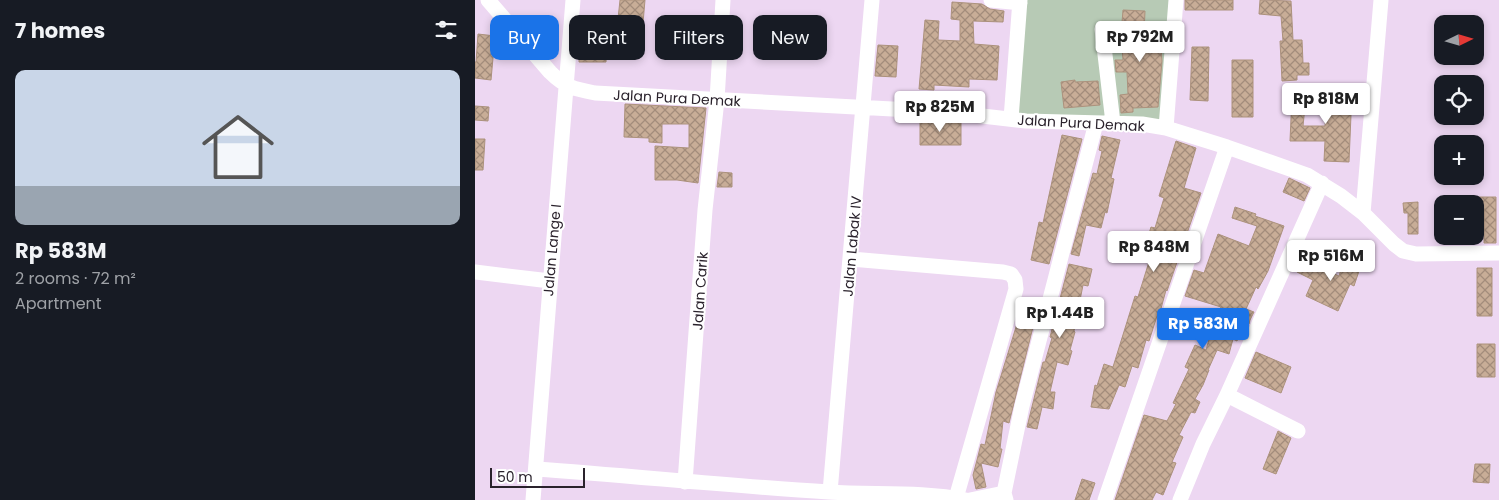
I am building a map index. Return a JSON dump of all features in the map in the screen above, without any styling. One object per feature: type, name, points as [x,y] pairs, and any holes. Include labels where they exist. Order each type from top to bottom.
[{"type":"street","name":"Jalan Pura Demak","points":[[488,0],[550,72],[560,82],[573,89],[595,93],[948,112],[1011,119],[1142,124],[1166,128],[1307,175],[1322,183],[1363,213],[1403,251],[1416,254],[1499,253]]},
{"type":"street","name":"Jalan Lange I","points":[[533,500],[573,0]]},
{"type":"street","name":"Jalan Carik","points":[[685,482],[705,210],[717,100],[723,0]]},
{"type":"street","name":"Jalan Labak IV","points":[[831,492],[872,0]]},
{"type":"street","points":[[991,0],[1020,1],[1011,119]]},
{"type":"street","points":[[1166,128],[1176,0]]},
{"type":"street","points":[[1363,213],[1381,0]]},
{"type":"street","points":[[1102,29],[1113,123]]},
{"type":"street","points":[[536,469],[685,482],[927,498],[964,499],[1005,496],[1022,406],[1096,123]]},
{"type":"street","points":[[1105,500],[1227,147]]},
{"type":"street","points":[[1180,500],[1203,444],[1227,395],[1322,183]]},
{"type":"street","points":[[851,259],[1003,272],[1011,274],[1015,280],[1016,289],[964,499]]},
{"type":"street","points":[[475,272],[550,280]]},
{"type":"street","points":[[1227,395],[1298,431]]},
{"type":"green space","points":[[1025,0],[1169,0],[1165,121],[1017,118]]},
{"type":"building","points":[[620,0],[645,0],[644,15],[618,15]]},
{"type":"building","points":[[1185,0],[1233,0],[1233,10],[1185,10]]},
{"type":"building","points":[[1260,0],[1291,1],[1293,40],[1302,40],[1303,63],[1309,63],[1309,75],[1297,75],[1297,80],[1282,81],[1280,41],[1283,41],[1281,16],[1259,14]]},
{"type":"building","points":[[952,2],[982,4],[990,9],[1004,11],[1003,22],[973,21],[974,44],[999,46],[997,80],[969,79],[969,87],[934,85],[934,90],[919,89],[925,20],[939,21],[938,40],[960,41],[960,20],[951,19]]},
{"type":"building","points":[[1123,10],[1145,11],[1144,34],[1160,33],[1162,61],[1158,107],[1133,108],[1133,112],[1121,113],[1120,95],[1128,94],[1127,72],[1116,72],[1115,60],[1123,60],[1121,35]]},
{"type":"building","points":[[478,34],[490,35],[490,60],[493,60],[491,80],[475,78]]},
{"type":"building","points":[[878,45],[898,46],[896,77],[875,76]]},
{"type":"building","points":[[1192,47],[1209,47],[1208,101],[1190,100]]},
{"type":"building","points":[[579,60],[606,60],[606,62],[579,62]]},
{"type":"building","points":[[1232,60],[1253,60],[1253,117],[1232,117]]},
{"type":"building","points":[[1075,80],[1075,82],[1098,81],[1100,105],[1064,108],[1061,82]]},
{"type":"building","points":[[1327,90],[1352,91],[1349,162],[1324,161],[1325,141],[1290,141],[1292,96],[1306,97],[1303,126],[1325,126]]},
{"type":"building","points":[[625,104],[706,108],[698,183],[677,180],[655,180],[655,146],[689,148],[689,124],[662,124],[662,143],[649,142],[649,138],[624,137]]},
{"type":"building","points":[[475,106],[489,107],[488,121],[475,120]]},
{"type":"building","points":[[920,121],[961,123],[961,145],[920,145]]},
{"type":"building","points":[[1062,135],[1082,139],[1049,264],[1031,260],[1039,222],[1043,223]]},
{"type":"building","points":[[1102,136],[1120,140],[1111,178],[1114,179],[1107,213],[1105,212],[1101,228],[1086,225],[1079,256],[1071,254],[1093,173],[1097,174],[1102,151],[1099,150]]},
{"type":"building","points":[[475,139],[485,139],[483,170],[475,170]]},
{"type":"building","points":[[1176,141],[1196,148],[1184,188],[1201,193],[1166,290],[1159,316],[1157,316],[1149,341],[1146,340],[1138,368],[1132,366],[1125,387],[1119,385],[1109,409],[1091,407],[1095,385],[1097,386],[1104,364],[1113,367],[1135,296],[1138,297],[1153,249],[1145,247],[1151,227],[1155,228],[1164,198],[1159,196]]},
{"type":"building","points":[[719,172],[732,173],[732,187],[717,187]]},
{"type":"building","points":[[1289,178],[1310,188],[1304,201],[1283,192]]},
{"type":"building","points":[[1484,197],[1496,197],[1496,243],[1484,243]]},
{"type":"building","points":[[1418,202],[1418,234],[1408,234],[1408,213],[1404,213],[1403,203]]},
{"type":"building","points":[[1235,207],[1284,226],[1268,271],[1258,289],[1256,287],[1246,309],[1254,312],[1249,324],[1243,322],[1237,341],[1233,339],[1229,354],[1217,350],[1203,385],[1195,399],[1200,402],[1195,413],[1191,412],[1179,435],[1183,437],[1172,462],[1176,463],[1163,495],[1156,492],[1152,500],[1115,500],[1144,415],[1167,421],[1176,404],[1173,403],[1189,369],[1185,367],[1195,345],[1206,350],[1210,336],[1212,337],[1221,307],[1185,296],[1194,270],[1204,273],[1218,234],[1249,246],[1257,226],[1232,218]]},
{"type":"building","points":[[1345,256],[1362,262],[1354,286],[1350,284],[1338,311],[1306,296],[1313,280],[1297,272],[1303,260],[1339,276]]},
{"type":"building","points":[[1069,264],[1092,269],[1088,286],[1083,285],[1070,350],[1072,351],[1068,365],[1057,362],[1050,392],[1055,392],[1053,409],[1042,407],[1037,429],[1027,427],[1043,362],[1045,362],[1052,338],[1050,337]]},
{"type":"building","points":[[1477,268],[1492,268],[1492,316],[1477,316]]},
{"type":"building","points":[[1020,314],[1035,319],[1009,423],[1003,421],[1000,449],[1002,449],[998,467],[981,463],[986,487],[976,489],[973,475],[981,444],[985,445],[996,392]]},
{"type":"building","points":[[1477,344],[1495,344],[1495,377],[1477,377]]},
{"type":"building","points":[[1256,352],[1291,367],[1281,393],[1245,378]]},
{"type":"building","points":[[1278,431],[1291,438],[1276,474],[1263,469]]},
{"type":"building","points":[[1475,464],[1490,464],[1489,483],[1473,482]]},
{"type":"building","points":[[1082,479],[1095,483],[1089,500],[1075,500]]}]
